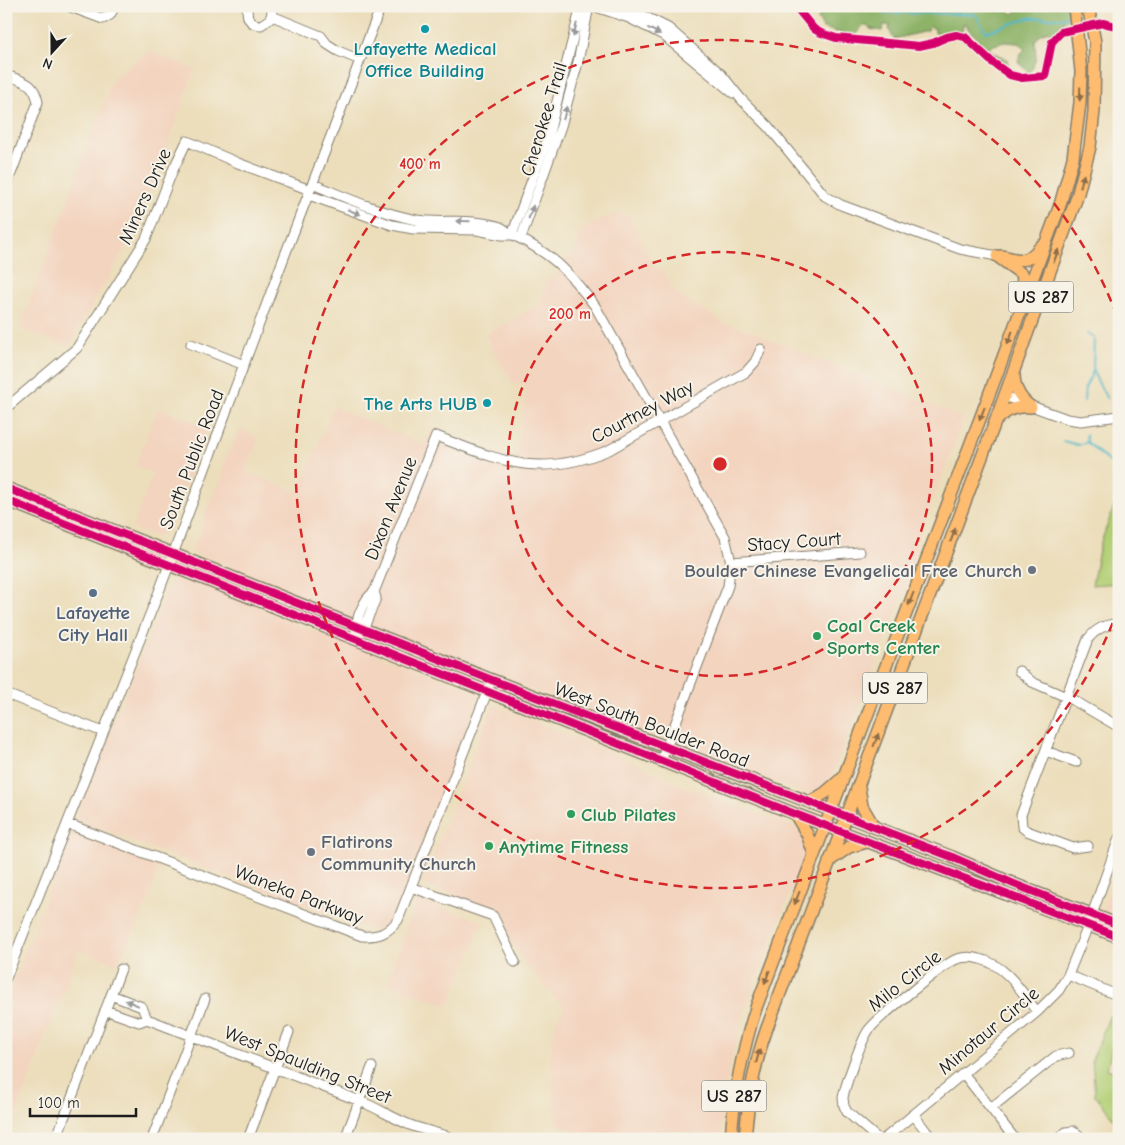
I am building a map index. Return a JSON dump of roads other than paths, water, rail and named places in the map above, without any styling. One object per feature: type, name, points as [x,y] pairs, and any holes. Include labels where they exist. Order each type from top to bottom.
[{"type":"main road","name":"US 287","points":[[731,1139],[737,1081],[757,1004],[1060,205],[1076,141],[1081,86],[1079,45],[1074,6]]},
{"type":"main road","name":"US 287","points":[[746,1139],[753,1076],[759,1050],[1065,234],[1085,168],[1090,147],[1094,111],[1095,42],[1088,6]]},
{"type":"main road","points":[[997,256],[1021,260],[1032,258],[1047,239]]},
{"type":"main road","points":[[997,256],[1023,275],[1021,308]]},
{"type":"main road","points":[[1015,368],[1014,376],[1017,391],[1020,397],[1031,407]]},
{"type":"main road","points":[[999,369],[1000,388],[1004,396]]},
{"type":"main road","points":[[994,425],[1001,416],[1010,410],[1031,407]]},
{"type":"main road","points":[[6,488],[171,560]]},
{"type":"main road","points":[[6,500],[171,560]]},
{"type":"main road","name":"West South Boulder Road","points":[[171,560],[359,628],[952,857],[1090,920],[1119,938]]},
{"type":"main road","name":"West South Boulder Road","points":[[171,560],[355,640],[825,826],[1090,920],[1119,925]]},
{"type":"main road","points":[[810,802],[825,794],[843,777]]},
{"type":"main road","points":[[858,785],[862,806],[874,827]]},
{"type":"main road","points":[[795,814],[808,834],[814,854]]},
{"type":"main road","points":[[829,860],[849,847],[867,842]]},
{"type":"street","points":[[68,6],[101,18],[106,18],[112,13],[115,6]]},
{"type":"street","points":[[248,6],[247,16],[254,24],[264,24],[272,16]]},
{"type":"street","points":[[271,6],[272,16]]},
{"type":"street","name":"South Public Road","points":[[6,978],[171,560],[381,6]]},
{"type":"street","name":"Cherokee Trail","points":[[516,237],[549,133],[582,6]]},
{"type":"street","points":[[591,6],[629,18],[663,35],[683,50],[721,85],[742,99]]},
{"type":"street","name":"Cherokee Trail","points":[[516,237],[561,126],[591,6]]},
{"type":"street","points":[[620,6],[638,12],[668,28],[721,74],[768,126],[825,196],[841,205],[960,249],[997,256]]},
{"type":"street","points":[[272,16],[321,36],[327,44],[338,51],[360,60]]},
{"type":"street","points":[[6,76],[32,86],[38,102],[6,186]]},
{"type":"street","name":"Miners Drive","points":[[6,408],[70,356],[77,348],[146,239],[172,172],[187,141],[238,163],[310,190]]},
{"type":"street","points":[[310,190],[370,219],[397,226],[426,230],[477,230],[516,237],[548,254],[570,275],[595,306],[725,537],[731,562],[728,586],[661,761]]},
{"type":"street","points":[[191,344],[244,365]]},
{"type":"street","name":"Courtney Way","points":[[436,436],[494,459],[516,464],[544,465],[589,458],[609,450],[746,372],[755,362],[761,349]]},
{"type":"street","points":[[1004,396],[1067,420],[1081,421],[1119,416]]},
{"type":"street","name":"Dixon Avenue","points":[[355,640],[359,628],[376,598],[374,592],[436,436]]},
{"type":"street","name":"Stacy Court","points":[[731,562],[860,552]]},
{"type":"street","points":[[1088,846],[1073,848],[1028,831],[1022,827],[1021,815],[1088,639],[1102,627],[1119,623]]},
{"type":"street","points":[[1019,671],[1032,682],[1066,696],[1119,727]]},
{"type":"street","name":"Waneka Parkway","points":[[68,824],[362,936],[376,936],[391,928],[398,920],[492,680]]},
{"type":"street","points":[[6,694],[103,732]]},
{"type":"street","points":[[1046,751],[1076,762]]},
{"type":"street","name":"Minotaur Circle","points":[[884,1139],[1038,1012],[1059,990],[1068,975],[1090,920],[1119,838]]},
{"type":"street","points":[[411,887],[493,916],[515,962]]},
{"type":"street","name":"Milo Circle","points":[[878,1139],[847,1112],[842,1098],[866,1035],[877,1021],[945,966],[958,959],[971,957],[987,961],[1010,977],[1038,1012]]},
{"type":"street","points":[[56,1139],[121,969]]},
{"type":"street","points":[[1068,975],[1119,996]]},
{"type":"street","name":"West Spaulding Street","points":[[111,995],[142,1007],[147,1018],[360,1101],[408,1124],[456,1139]]},
{"type":"street","points":[[152,1139],[205,999]]},
{"type":"street","name":"West Spaulding Street","points":[[105,1010],[139,1022],[147,1018]]},
{"type":"street","points":[[248,1139],[289,1032]]},
{"type":"street","points":[[991,1108],[1056,1056],[1069,1052]]},
{"type":"street","points":[[345,1139],[372,1067]]},
{"type":"street","points":[[963,1073],[1015,1139]]},
{"type":"street","points":[[913,1114],[932,1139]]},
{"type":"street","points":[[1057,1139],[1066,1132],[1074,1131],[1082,1139]]},
{"type":"waterway","points":[[875,6],[886,13],[975,14],[986,32],[1028,18],[1062,18],[1072,15]]},
{"type":"waterway","points":[[1093,9],[1103,6]]},
{"type":"waterway","points":[[1087,333],[1094,338],[1093,367],[1095,376],[1107,399]]},
{"type":"waterway","points":[[1084,401],[1085,388],[1094,369]]},
{"type":"waterway","points":[[1086,435],[1087,442],[1109,462]]},
{"type":"waterway","points":[[1063,441],[1078,445],[1087,442]]},
{"type":"place","name":"Lafayette Medical Office Building","points":[[425,29]]},
{"type":"place","name":"The Arts HUB","points":[[487,403]]},
{"type":"place","name":"Boulder Chinese Evangelical Free Church","points":[[1032,570]]},
{"type":"place","name":"Lafayette City Hall","points":[[93,593]]},
{"type":"place","name":"Coal Creek Sports Center","points":[[817,636]]},
{"type":"place","name":"Club Pilates","points":[[571,814]]},
{"type":"place","name":"Anytime Fitness","points":[[489,846]]},
{"type":"place","name":"Flatirons Community Church","points":[[311,852]]}]
